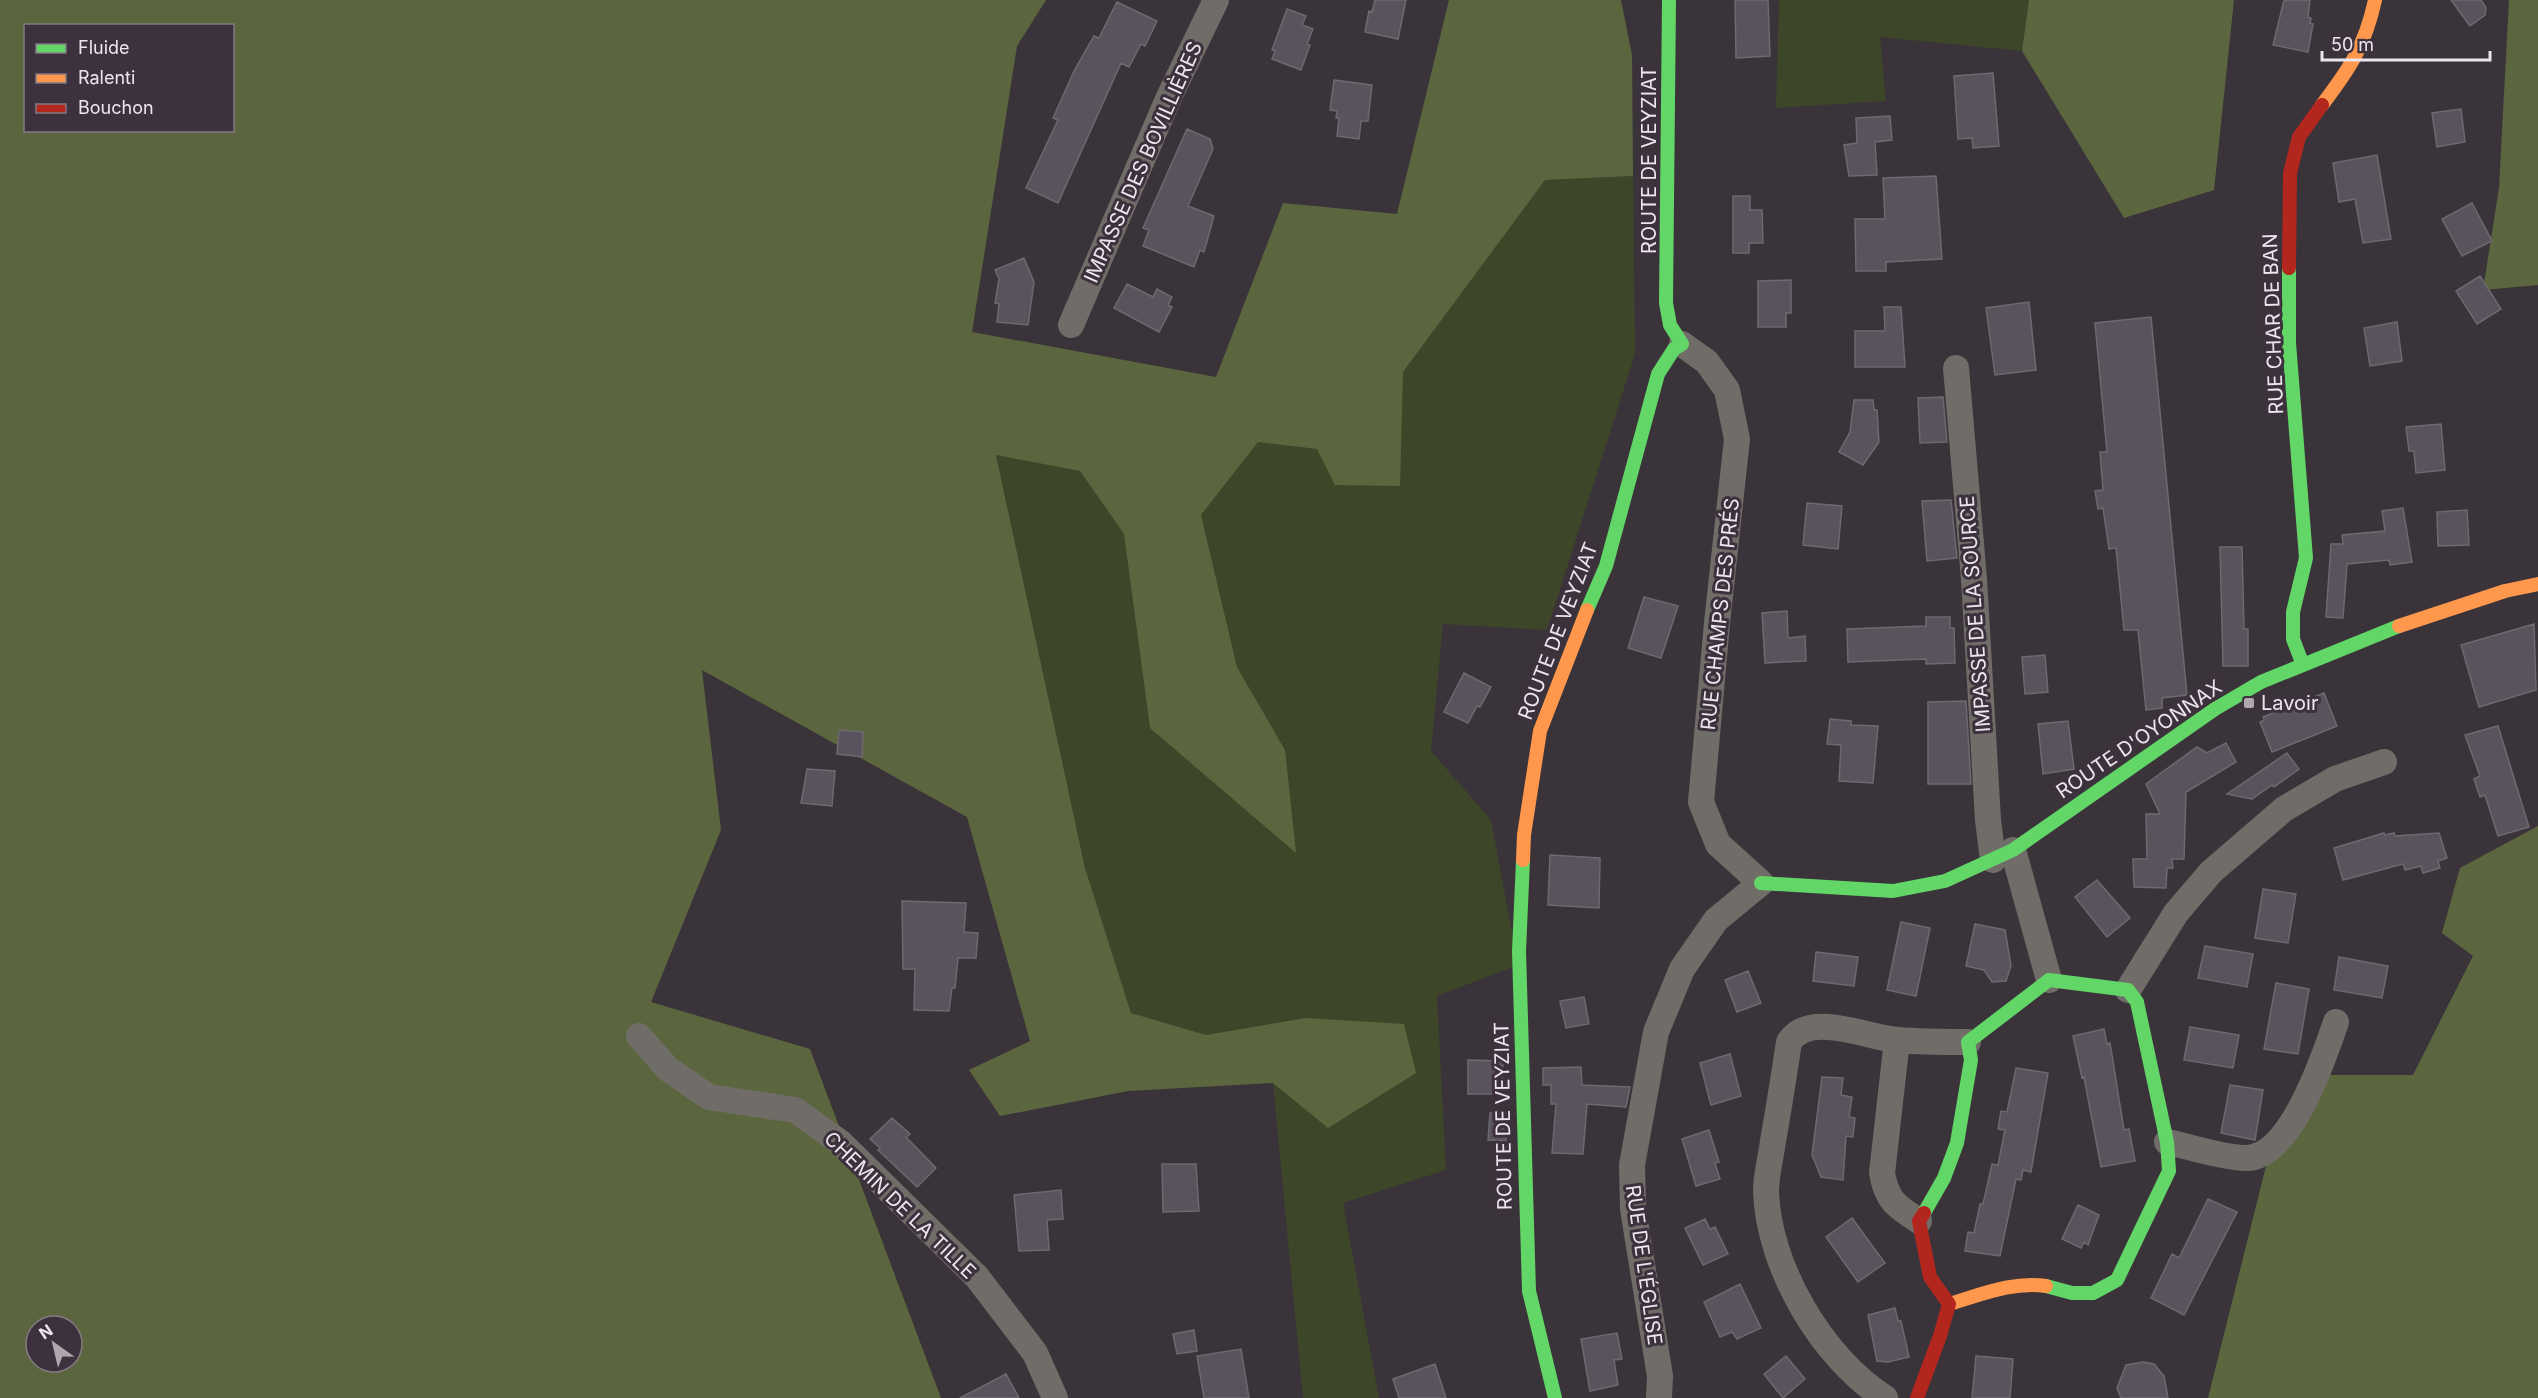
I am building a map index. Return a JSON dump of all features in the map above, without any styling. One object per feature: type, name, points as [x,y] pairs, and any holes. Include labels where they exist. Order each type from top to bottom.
[{"type":"street","name":"IMPASSE DES BOVILLIÈRES","points":[[1071,325],[1169,97],[1216,0]]},
{"type":"street","name":"ROUTE DE VEYZIAT","points":[[1555,1398],[1529,1291],[1519,951],[1524,835],[1540,731],[1568,655],[1606,566],[1658,374],[1674,349],[1682,344],[1670,325],[1666,303],[1669,0]]},
{"type":"street","name":"RUE CHAR DE BAN","points":[[2302,665],[2293,639],[2293,612],[2306,558],[2289,343],[2290,174],[2299,137],[2354,62],[2368,29],[2375,0]]},
{"type":"street","name":"RUE CHAMPS DES PRÉS","points":[[1682,344],[1707,362],[1727,390],[1737,439],[1701,802],[1718,844],[1761,882]]},
{"type":"street","name":"IMPASSE DE LA SOURCE","points":[[1956,368],[1974,579],[1988,820],[2049,980]]},
{"type":"street","name":"ROUTE D'OYONNAX","points":[[1761,882],[1893,891],[1945,881],[2003,855],[2215,708],[2261,682],[2408,624],[2505,591],[2538,584]]},
{"type":"street","points":[[2128,990],[2176,912],[2211,872],[2284,809],[2335,779],[2385,762]]},
{"type":"street","name":"RUE DE L'ÉGLISE","points":[[1659,1398],[1660,1376],[1632,1198],[1632,1165],[1656,1032],[1682,969],[1716,920],[1761,882]]},
{"type":"street","points":[[1885,1398],[1871,1389],[1821,1338],[1810,1322],[1778,1258],[1768,1222],[1766,1189],[1789,1042],[1794,1034],[1808,1028],[1823,1026],[1897,1040],[1968,1042],[2049,980],[2128,990],[2137,1002],[2167,1142],[2169,1171],[2117,1280],[2106,1290],[2073,1295],[2050,1288],[2028,1285],[2002,1288],[1949,1304]]},
{"type":"street","points":[[2167,1142],[2246,1159],[2266,1152],[2281,1138],[2316,1079],[2336,1022]]},
{"type":"street","name":"CHEMIN DE LA TILLE","points":[[639,1036],[668,1069],[709,1097],[795,1110],[841,1143],[977,1277],[1035,1353],[1055,1398]]},
{"type":"street","points":[[1897,1040],[1882,1173],[1885,1192],[1895,1205],[1918,1221],[1930,1277],[1949,1304]]},
{"type":"street","points":[[1918,1221],[1944,1178],[1957,1143],[1971,1060],[1968,1042]]},
{"type":"street","points":[[1917,1398],[1949,1304]]},
{"type":"green space","points":[[0,0],[1046,0],[1017,46],[972,332],[1216,377],[1283,203],[1397,214],[1449,0],[1621,0],[1632,55],[1633,176],[1545,180],[1403,372],[1400,486],[1335,485],[1317,449],[1258,442],[1201,515],[1237,667],[1285,750],[1296,853],[1150,728],[1124,534],[1080,471],[996,455],[1085,868],[1131,1013],[1206,1035],[1305,1018],[1404,1024],[1416,1073],[1328,1128],[1273,1083],[1128,1091],[1000,1116],[969,1070],[1030,1041],[967,817],[702,670],[721,830],[651,1002],[810,1049],[941,1398],[0,1398]]},
{"type":"green space","points":[[1779,0],[2029,0],[2022,51],[1880,37],[1886,101],[1776,108]]},
{"type":"green space","points":[[2029,0],[2234,0],[2214,190],[2124,218],[2022,51]]},
{"type":"green space","points":[[2509,0],[2538,0],[2538,285],[2483,290],[2499,188]]},
{"type":"green space","points":[[1633,176],[1635,354],[1547,630],[1443,624],[1431,751],[1491,820],[1518,965],[1437,996],[1446,1170],[1343,1203],[1379,1398],[1303,1398],[1273,1083],[1305,1018],[1206,1035],[1131,1013],[1085,868],[996,454],[1080,471],[1124,534],[1150,728],[1285,750],[1237,667],[1201,515],[1258,442],[1317,449],[1399,486],[1403,372],[1545,180]]},
{"type":"green space","points":[[2538,826],[2538,1398],[2208,1398],[2269,1154],[2305,1075],[2413,1075],[2473,956],[2442,933],[2460,868]]},
{"type":"building","points":[[1375,0],[1406,0],[1398,39],[1365,32],[1369,11],[1372,12]]},
{"type":"building","points":[[1735,0],[1768,0],[1770,56],[1736,58]]},
{"type":"building","points":[[2284,0],[2310,0],[2308,17],[2311,18],[2310,23],[2313,24],[2308,52],[2273,45]]},
{"type":"building","points":[[2451,0],[2481,0],[2486,8],[2485,15],[2470,26]]},
{"type":"building","points":[[1117,2],[1157,21],[1145,46],[1141,44],[1129,67],[1121,63],[1058,203],[1026,188],[1058,120],[1053,118],[1074,71],[1094,36],[1099,38]]},
{"type":"building","points":[[1287,9],[1306,16],[1302,25],[1313,29],[1301,70],[1272,59],[1275,51],[1272,50]]},
{"type":"building","points":[[1993,73],[1999,146],[1973,148],[1972,138],[1958,139],[1954,76]]},
{"type":"building","points":[[1334,80],[1372,85],[1368,121],[1361,121],[1359,139],[1337,136],[1339,118],[1336,118],[1337,111],[1330,110]]},
{"type":"building","points":[[2461,109],[2465,142],[2437,147],[2432,113]]},
{"type":"building","points":[[1890,116],[1892,140],[1875,142],[1877,175],[1849,176],[1844,145],[1857,143],[1856,118]]},
{"type":"building","points":[[1187,129],[1210,139],[1213,149],[1188,206],[1214,216],[1204,252],[1200,250],[1194,267],[1143,246],[1149,230],[1143,228]]},
{"type":"building","points":[[2377,155],[2391,239],[2363,243],[2355,199],[2339,202],[2333,163]]},
{"type":"building","points":[[1936,176],[1942,259],[1886,262],[1886,271],[1856,271],[1855,219],[1885,219],[1883,178]]},
{"type":"building","points":[[1733,196],[1750,196],[1750,210],[1762,210],[1763,243],[1749,243],[1749,253],[1733,253]]},
{"type":"building","points":[[2472,203],[2492,241],[2462,256],[2442,219]]},
{"type":"building","points":[[1024,258],[1034,282],[1028,325],[997,322],[999,304],[995,303],[999,279],[995,270]]},
{"type":"building","points":[[2480,276],[2501,309],[2477,324],[2456,291]]},
{"type":"building","points":[[1791,280],[1791,313],[1786,313],[1786,327],[1758,327],[1758,281]]},
{"type":"building","points":[[1127,284],[1153,297],[1157,289],[1172,297],[1168,305],[1172,307],[1159,332],[1114,308]]},
{"type":"building","points":[[2029,302],[2036,370],[1995,375],[1986,308]]},
{"type":"building","points":[[1884,307],[1901,307],[1905,367],[1855,367],[1855,331],[1885,331]]},
{"type":"building","points":[[2151,317],[2187,695],[2162,698],[2162,708],[2146,710],[2138,630],[2124,630],[2116,548],[2109,549],[2103,508],[2098,509],[2095,491],[2103,490],[2100,452],[2107,452],[2095,323]]},
{"type":"building","points":[[2397,322],[2402,361],[2370,366],[2364,328]]},
{"type":"building","points":[[1943,397],[1947,442],[1920,443],[1918,398]]},
{"type":"building","points":[[1854,400],[1873,400],[1874,410],[1877,410],[1879,442],[1863,465],[1839,452],[1850,432]]},
{"type":"building","points":[[2441,424],[2445,470],[2416,473],[2414,451],[2409,451],[2406,427]]},
{"type":"building","points":[[1951,500],[1957,558],[1927,561],[1922,501]]},
{"type":"building","points":[[1807,503],[1842,506],[1838,549],[1803,545]]},
{"type":"building","points":[[2403,508],[2412,562],[2390,565],[2389,560],[2347,564],[2343,618],[2326,617],[2331,544],[2343,544],[2342,535],[2385,531],[2382,511]]},
{"type":"building","points":[[2467,510],[2469,545],[2438,546],[2437,512]]},
{"type":"building","points":[[2220,547],[2242,547],[2244,629],[2248,629],[2248,666],[2223,666]]},
{"type":"building","points":[[1644,597],[1678,606],[1661,658],[1628,648]]},
{"type":"building","points":[[1787,611],[1788,638],[1805,636],[1806,661],[1765,663],[1762,613]]},
{"type":"building","points":[[1926,617],[1950,617],[1950,628],[1954,628],[1955,663],[1926,664],[1926,659],[1848,662],[1847,629],[1926,626]]},
{"type":"building","points":[[2534,624],[2536,690],[2479,707],[2461,645]]},
{"type":"building","points":[[2045,655],[2048,692],[2025,694],[2022,657]]},
{"type":"building","points":[[1464,673],[1491,687],[1468,723],[1444,712]]},
{"type":"building","points":[[2324,693],[2337,726],[2272,752],[2260,722],[2264,720],[2263,717]]},
{"type":"building","points":[[1966,701],[1971,784],[1928,784],[1928,702]]},
{"type":"building","points":[[1830,719],[1851,721],[1851,725],[1878,726],[1873,783],[1839,781],[1841,745],[1827,744]]},
{"type":"building","points":[[2068,721],[2074,769],[2043,774],[2038,724]]},
{"type":"building","points":[[2498,726],[2529,827],[2498,836],[2485,795],[2480,797],[2474,779],[2480,776],[2465,735]]},
{"type":"building","points":[[839,730],[863,732],[862,757],[837,754]]},
{"type":"building","points":[[2226,743],[2236,762],[2186,792],[2184,859],[2172,859],[2173,868],[2167,868],[2166,888],[2134,887],[2133,859],[2147,859],[2146,814],[2160,814],[2146,784],[2197,747],[2207,753]]},
{"type":"building","points":[[2287,753],[2299,769],[2274,787],[2272,785],[2252,799],[2227,794]]},
{"type":"building","points":[[807,769],[835,771],[832,806],[801,803]]},
{"type":"building","points":[[2384,833],[2385,835],[2394,833],[2395,836],[2439,833],[2447,858],[2438,861],[2440,868],[2423,873],[2421,866],[2405,870],[2403,864],[2343,880],[2334,848]]},
{"type":"building","points":[[1550,855],[1600,858],[1599,908],[1548,905]]},
{"type":"building","points":[[2097,880],[2130,918],[2107,937],[2075,897]]},
{"type":"building","points":[[2263,889],[2296,894],[2288,943],[2255,938]]},
{"type":"building","points":[[902,901],[966,903],[964,932],[978,933],[976,958],[958,958],[955,988],[952,988],[949,1011],[914,1010],[915,969],[903,969]]},
{"type":"building","points":[[1901,922],[1930,928],[1916,996],[1887,990]]},
{"type":"building","points":[[1975,924],[2005,930],[2011,966],[2006,981],[1992,982],[1984,970],[1966,966]]},
{"type":"building","points":[[2205,946],[2253,954],[2247,987],[2198,978]]},
{"type":"building","points":[[1816,952],[1858,957],[1854,986],[1813,981]]},
{"type":"building","points":[[2339,957],[2388,966],[2382,998],[2334,990]]},
{"type":"building","points":[[1748,971],[1761,1003],[1737,1012],[1725,980]]},
{"type":"building","points":[[2276,983],[2309,989],[2298,1054],[2264,1049]]},
{"type":"building","points":[[1584,997],[1589,1024],[1566,1028],[1560,1001]]},
{"type":"building","points":[[2190,1027],[2239,1035],[2233,1068],[2184,1060]]},
{"type":"building","points":[[2104,1029],[2107,1044],[2110,1043],[2124,1130],[2129,1129],[2135,1161],[2101,1167],[2084,1077],[2082,1078],[2073,1036]]},
{"type":"building","points":[[1730,1054],[1741,1096],[1711,1105],[1700,1063]]},
{"type":"building","points":[[1468,1060],[1503,1061],[1502,1094],[1468,1094]]},
{"type":"building","points":[[1581,1067],[1582,1085],[1630,1087],[1626,1107],[1587,1104],[1583,1154],[1552,1153],[1556,1104],[1551,1104],[1551,1085],[1543,1085],[1543,1068]]},
{"type":"building","points":[[2016,1068],[2048,1073],[2031,1172],[2023,1170],[2021,1180],[2016,1179],[2000,1256],[1965,1251],[1968,1232],[1974,1233],[1980,1204],[1983,1204],[1992,1164],[1998,1165],[2005,1130],[1998,1129],[2001,1111],[2007,1112]]},
{"type":"building","points":[[1822,1077],[1843,1078],[1841,1095],[1852,1097],[1849,1117],[1855,1118],[1853,1137],[1846,1136],[1843,1180],[1821,1177],[1812,1155]]},
{"type":"building","points":[[2230,1085],[2263,1090],[2255,1140],[2221,1133]]},
{"type":"building","points":[[1490,1113],[1505,1113],[1506,1141],[1488,1140]]},
{"type":"building","points":[[892,1118],[910,1134],[906,1137],[936,1168],[917,1187],[878,1150],[880,1148],[870,1139]]},
{"type":"building","points":[[1709,1130],[1719,1162],[1715,1163],[1720,1179],[1696,1186],[1682,1139]]},
{"type":"building","points":[[1162,1164],[1196,1164],[1199,1211],[1163,1212]]},
{"type":"building","points":[[1061,1190],[1063,1219],[1047,1220],[1049,1250],[1019,1251],[1014,1195]]},
{"type":"building","points":[[2208,1199],[2237,1212],[2184,1315],[2151,1298],[2172,1254],[2179,1258]]},
{"type":"building","points":[[2078,1205],[2099,1215],[2088,1245],[2084,1242],[2081,1248],[2062,1239]]},
{"type":"building","points":[[1852,1218],[1885,1263],[1858,1282],[1826,1237]]},
{"type":"building","points":[[1705,1219],[1710,1229],[1715,1227],[1728,1254],[1703,1265],[1685,1228]]},
{"type":"building","points":[[1740,1284],[1761,1328],[1737,1339],[1732,1332],[1720,1337],[1704,1302]]},
{"type":"building","points":[[1895,1308],[1898,1321],[1901,1321],[1909,1357],[1888,1362],[1877,1361],[1868,1315]]},
{"type":"building","points":[[1194,1330],[1197,1351],[1177,1354],[1173,1334]]},
{"type":"building","points":[[1617,1333],[1622,1359],[1614,1360],[1618,1385],[1590,1391],[1581,1339]]},
{"type":"building","points":[[1241,1349],[1249,1398],[1204,1398],[1197,1356]]},
{"type":"building","points":[[1786,1356],[1805,1379],[1783,1398],[1764,1374]]},
{"type":"building","points":[[1976,1356],[2013,1359],[2010,1398],[1972,1398]]},
{"type":"building","points":[[2143,1362],[2154,1364],[2164,1376],[2168,1398],[2121,1398],[2117,1388],[2126,1365]]},
{"type":"building","points":[[1435,1364],[1446,1398],[1399,1398],[1393,1379]]},
{"type":"building","points":[[1006,1374],[1019,1398],[960,1398]]},
{"type":"traffic: fast","points":[[1587,610],[1606,566],[1658,374],[1674,349],[1682,344],[1670,325],[1666,303],[1669,0]]},
{"type":"traffic: fast","points":[[2289,268],[2289,343],[2306,558],[2293,612],[2293,639],[2303,665]]},
{"type":"traffic: fast","points":[[1761,883],[1893,891],[1945,881],[2013,850],[2215,709],[2261,682],[2399,626]]},
{"type":"traffic: fast","points":[[1523,860],[1519,951],[1529,1291],[1555,1398]]},
{"type":"traffic: fast","points":[[1924,1213],[1944,1178],[1957,1143],[1971,1060],[1968,1042],[2049,980],[2128,990],[2137,1002],[2167,1142],[2169,1171],[2117,1280],[2093,1293],[2072,1293],[2046,1286]]},
{"type":"traffic: slow","points":[[2322,105],[2355,56],[2366,31],[2375,0]]},
{"type":"traffic: slow","points":[[2399,626],[2505,591],[2538,584]]},
{"type":"traffic: slow","points":[[1523,860],[1524,835],[1540,731],[1587,610]]},
{"type":"traffic: slow","points":[[1949,1304],[2009,1287],[2046,1286]]},
{"type":"traffic: jam","points":[[2289,268],[2290,173],[2299,137],[2322,105]]},
{"type":"traffic: jam","points":[[1917,1398],[1949,1304],[1930,1277],[1919,1221],[1924,1213]]},
{"type":"place","name":"Lavoir","points":[[2249,703]]}]
